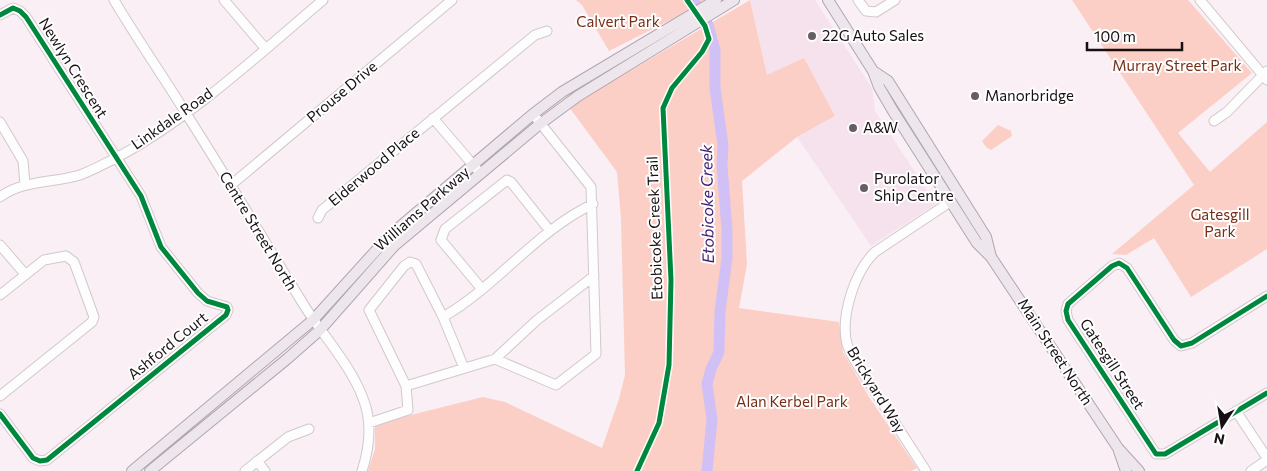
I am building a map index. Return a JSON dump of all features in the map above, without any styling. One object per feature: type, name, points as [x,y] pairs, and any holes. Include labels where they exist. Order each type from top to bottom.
[{"type":"main road","name":"Williams Parkway","points":[[132,471],[313,320],[390,235],[578,96],[716,3],[734,0]]},
{"type":"main road","name":"Main Street North","points":[[828,0],[874,71],[878,87],[977,243],[991,257],[1118,448],[1139,471]]},
{"type":"main road","name":"Williams Parkway","points":[[150,471],[320,330],[394,246],[533,114],[562,92],[688,23]]},
{"type":"main road","name":"Main Street North","points":[[874,71],[888,81],[986,237],[991,257]]},
{"type":"main road","name":"Main Street North","points":[[1118,448],[1126,471]]},
{"type":"street","name":"Centre Street North","points":[[114,0],[231,185],[313,320],[357,386],[364,401],[369,422],[362,471]]},
{"type":"street","points":[[224,0],[265,48]]},
{"type":"street","name":"Linkdale Road","points":[[0,198],[11,190],[25,185],[80,175],[115,158],[186,113],[323,0]]},
{"type":"street","name":"Prouse Drive","points":[[231,185],[452,0]]},
{"type":"street","points":[[858,0],[866,11],[876,12],[895,0]]},
{"type":"street","points":[[1200,0],[1266,75],[1227,112],[1214,121]]},
{"type":"street","name":"Newlyn Crescent","points":[[0,15],[13,8],[20,11],[26,17],[115,158]]},
{"type":"street","name":"Elderwood Place","points":[[318,218],[322,210],[433,118],[535,35],[547,31]]},
{"type":"street","points":[[495,359],[556,385],[596,354],[591,187],[533,114]]},
{"type":"street","name":"Elderwood Place","points":[[433,118],[477,169]]},
{"type":"street","points":[[0,122],[23,162],[25,185]]},
{"type":"street","name":"Ashford Court","points":[[0,414],[33,458],[40,461],[46,460],[226,315],[228,310],[226,307],[208,301],[198,293],[161,247],[141,196],[115,158]]},
{"type":"street","points":[[481,288],[442,240],[445,230],[507,180],[511,182],[550,231]]},
{"type":"street","name":"Brickyard Way","points":[[926,471],[854,358],[845,333],[846,320],[855,281],[866,260],[950,202]]},
{"type":"street","points":[[443,317],[463,306],[481,288],[550,231],[577,212],[593,204]]},
{"type":"street","points":[[0,245],[25,274]]},
{"type":"street","points":[[0,295],[44,260],[60,256],[70,257],[74,262],[94,317],[92,322],[0,396]]},
{"type":"street","points":[[369,422],[408,410],[406,386],[369,310],[404,266],[410,262],[416,264],[443,317],[464,368]]},
{"type":"street","name":"Gatesgill Street","points":[[1267,296],[1192,343],[1181,346],[1174,340],[1127,268],[1119,263],[1112,266],[1068,304],[1066,312],[1068,320],[1156,454],[1165,454],[1267,393]]},
{"type":"street","points":[[406,386],[495,359],[537,320],[594,276]]},
{"type":"street","points":[[1236,411],[1267,459],[1251,471]]},
{"type":"street","points":[[245,471],[288,437],[309,429]]},
{"type":"street","points":[[257,461],[265,471]]},
{"type":"shaded area","points":[[750,0],[815,0],[872,88],[875,111],[936,204],[871,246],[797,137],[835,116],[767,76]]},
{"type":"green space","name":"Calvert Park","points":[[576,0],[704,0],[676,17],[609,51],[582,5]]},
{"type":"green space","name":"Alan Kerbel Park","points":[[750,0],[767,75],[804,58],[835,116],[797,137],[742,181],[747,264],[739,308],[839,322],[843,352],[869,397],[917,468],[911,471],[368,471],[375,449],[375,424],[483,397],[505,402],[602,448],[625,375],[621,219],[617,172],[569,107]]},
{"type":"green space","points":[[1072,0],[1188,0],[1252,73],[1178,133],[1210,172],[1267,122],[1267,249],[1191,297],[1154,238],[1126,255],[1112,254],[1194,185]]},
{"type":"green space","points":[[998,125],[1011,131],[1012,136],[991,150],[982,141]]},
{"type":"waterway","name":"Etobicoke Creek","points":[[693,0],[708,25],[715,50],[715,88],[723,145],[722,166],[727,230],[727,258],[720,311],[719,352],[711,369],[707,384],[712,419],[707,471]]},
{"type":"cycle path","name":"Etobicoke Creek Trail","points":[[637,471],[659,423],[669,365],[671,280],[663,108],[672,88],[702,52],[709,39],[705,26],[687,0]]},
{"type":"cycle path","points":[[0,15],[13,8],[20,11],[26,17],[141,196],[161,247],[198,293],[207,301],[227,307],[228,310],[226,315],[47,460],[40,461],[33,458],[0,414]]},
{"type":"cycle path","points":[[1267,296],[1192,343],[1181,346],[1174,340],[1127,268],[1119,263],[1112,266],[1068,304],[1066,311],[1068,320],[1156,454],[1165,454],[1267,393]]},
{"type":"place","name":"22G Auto Sales","points":[[812,36]]},
{"type":"place","name":"Manorbridge","points":[[975,96]]},
{"type":"place","name":"A&W","points":[[853,128]]},
{"type":"place","name":"Purolator Ship Centre","points":[[864,188]]},
{"type":"park label","name":"Murray Street Park","points":[[1177,66]]},
{"type":"park label","name":"Gatesgill Park","points":[[1220,224]]}]
